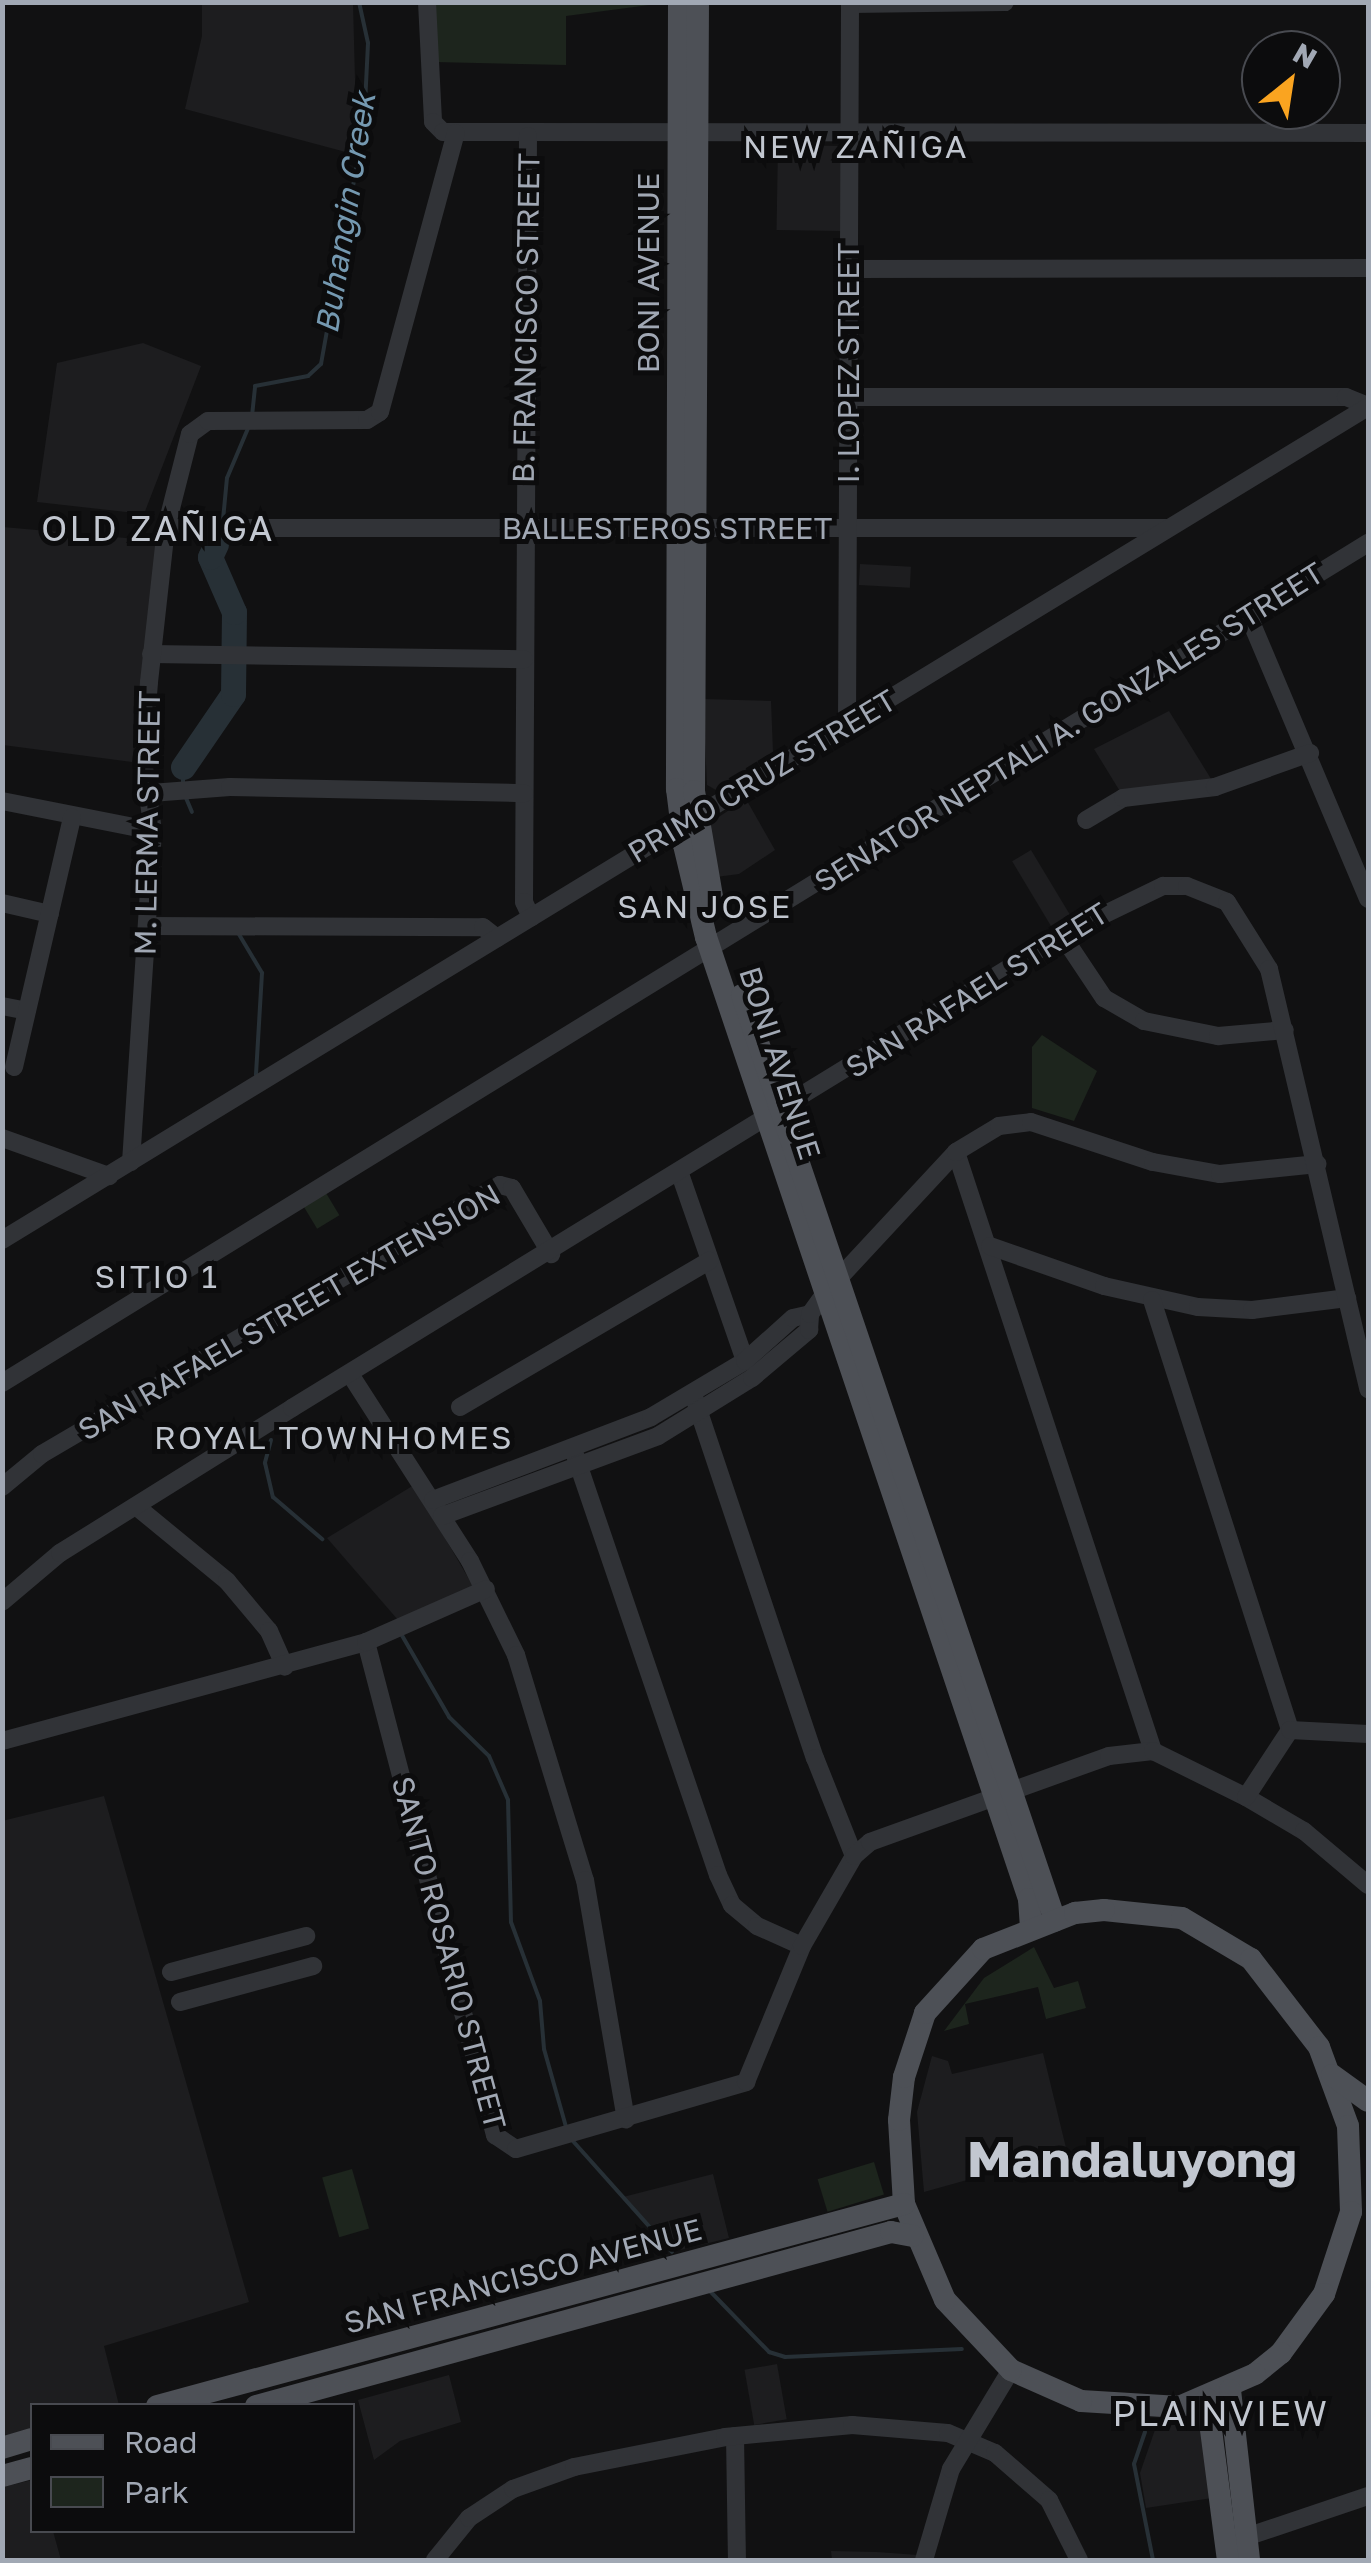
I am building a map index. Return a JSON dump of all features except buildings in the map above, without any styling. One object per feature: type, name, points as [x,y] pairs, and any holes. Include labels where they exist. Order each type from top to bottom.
[{"type":"main road","name":"BONI AVENUE","points":[[679,2],[687,135],[689,820],[716,943],[1003,1791],[1055,1920]]},
{"type":"main road","name":"BONI AVENUE","points":[[687,135],[698,2]]},
{"type":"main road","name":"BONI AVENUE","points":[[1003,1791],[1029,1899],[1031,1928]]},
{"type":"main road","points":[[1130,1910],[1182,1918],[1216,1936],[1251,1960],[1289,2000],[1332,2075],[1360,2165],[1346,2240],[1324,2294],[1281,2353],[1230,2390],[1207,2399],[1159,2408],[1101,2405],[1057,2395],[1011,2370],[956,2315],[913,2236],[904,2204],[898,2120],[904,2077],[926,2013],[984,1948],[1055,1920],[1130,1910]]},
{"type":"main road","points":[[1332,2075],[1368,2101]]},
{"type":"main road","name":"SAN FRANCISCO AVENUE","points":[[168,2403],[904,2204]]},
{"type":"main road","name":"SAN FRANCISCO AVENUE","points":[[267,2403],[891,2232],[913,2236]]},
{"type":"main road","points":[[1230,2390],[1236,2551]]},
{"type":"main road","points":[[1207,2399],[1236,2551]]},
{"type":"main road","points":[[2,2448],[30,2441]]},
{"type":"main road","points":[[2,2476],[30,2469]]},
{"type":"street","points":[[427,2],[437,129],[456,133],[1368,133]]},
{"type":"street","points":[[850,4],[1005,2]]},
{"type":"street","name":"I. LOPEZ STREET","points":[[847,724],[846,136],[850,4]]},
{"type":"street","name":"M. LERMA STREET","points":[[132,1162],[153,831],[144,760],[152,654],[166,528],[190,434],[208,421],[367,420],[380,412],[456,133]]},
{"type":"street","name":"B. FRANCISCO STREET","points":[[528,136],[524,902],[531,917]]},
{"type":"street","points":[[847,268],[1368,268]]},
{"type":"street","points":[[848,396],[1332,397],[1368,406]]},
{"type":"street","name":"PRIMO CRUZ STREET","points":[[2,1240],[1368,406]]},
{"type":"street","name":"BALLESTEROS STREET","points":[[166,528],[1168,528]]},
{"type":"street","name":"SENATOR NEPTALI A. GONZALES STREET","points":[[2,1383],[1368,543]]},
{"type":"street","points":[[1249,617],[1310,752],[1368,899]]},
{"type":"street","points":[[152,654],[524,659]]},
{"type":"street","points":[[1086,820],[1123,798],[1216,787],[1310,752]]},
{"type":"street","points":[[151,793],[230,787],[524,793]]},
{"type":"street","points":[[2,801],[72,818],[153,831]]},
{"type":"street","points":[[14,1067],[72,818]]},
{"type":"street","name":"SAN RAFAEL STREET","points":[[2,1602],[60,1553],[350,1374],[551,1254],[1062,935],[1163,886],[1206,891],[1227,902],[1257,943],[1285,1030],[1368,1389]]},
{"type":"street","points":[[2,904],[50,914]]},
{"type":"street","points":[[148,926],[484,927],[498,938]]},
{"type":"street","points":[[1062,935],[1104,998],[1144,1021],[1218,1036],[1285,1030]]},
{"type":"street","points":[[2,1006],[27,1011]]},
{"type":"street","points":[[438,1508],[580,1470],[699,1414],[779,1359],[808,1330],[810,1314],[832,1285],[956,1152],[998,1126],[1031,1122],[1153,1162],[1220,1174],[1317,1164]]},
{"type":"street","points":[[2,1138],[109,1176]]},
{"type":"street","points":[[956,1152],[990,1246],[1152,1750],[1304,1831],[1368,1886]]},
{"type":"street","points":[[680,1174],[745,1361]]},
{"type":"street","name":"SAN RAFAEL STREET EXTENSION","points":[[2,1487],[42,1454],[500,1185],[512,1188],[551,1254]]},
{"type":"street","points":[[990,1246],[1152,1300],[1252,1310],[1347,1298]]},
{"type":"street","points":[[460,1407],[709,1261]]},
{"type":"street","points":[[1152,1300],[1290,1730]]},
{"type":"street","points":[[438,1508],[692,1394],[745,1361],[793,1318],[810,1314]]},
{"type":"street","points":[[350,1374],[486,1589],[524,1677],[585,1880],[626,2120]]},
{"type":"street","points":[[692,1394],[854,1856]]},
{"type":"street","points":[[574,1449],[718,1875],[732,1905],[758,1926],[802,1946]]},
{"type":"street","points":[[137,1506],[227,1581],[269,1631],[284,1666]]},
{"type":"street","points":[[2,1741],[366,1642],[486,1589]]},
{"type":"street","name":"SANTO ROSARIO STREET","points":[[366,1642],[496,2134],[516,2149],[746,2082],[802,1946],[854,1856],[889,1831],[1109,1756],[1152,1750]]},
{"type":"street","points":[[1290,1730],[1368,1734]]},
{"type":"street","points":[[1246,1797],[1290,1730]]},
{"type":"street","points":[[172,1972],[306,1936]]},
{"type":"street","points":[[180,2002],[313,1966]]},
{"type":"street","points":[[924,2560],[966,2438],[1011,2370]]},
{"type":"street","points":[[435,2560],[469,2518],[513,2489],[574,2467],[735,2436],[852,2425],[966,2438],[995,2453],[1050,2500],[1080,2560]]},
{"type":"street","points":[[735,2436],[737,2560]]},
{"type":"street","points":[[1236,2551],[1368,2496]]},
{"type":"shaded area","points":[[202,3],[353,3],[357,155],[185,109],[202,36]]},
{"type":"shaded area","points":[[778,145],[842,146],[841,231],[777,230]]},
{"type":"shaded area","points":[[143,343],[201,366],[144,514],[37,502],[57,363]]},
{"type":"shaded area","points":[[3,527],[159,541],[132,762],[3,745]]},
{"type":"shaded area","points":[[860,564],[911,567],[910,588],[859,585]]},
{"type":"shaded area","points":[[703,699],[771,701],[773,752],[716,790],[707,785]]},
{"type":"shaded area","points":[[1169,711],[1213,782],[1121,793],[1094,749]]},
{"type":"shaded area","points":[[746,799],[775,850],[739,874],[716,877],[708,824]]},
{"type":"shaded area","points":[[1031,850],[1071,917],[1052,928],[1012,861]]},
{"type":"shaded area","points":[[414,1485],[473,1586],[398,1620],[327,1538]]},
{"type":"shaded area","points":[[104,1796],[249,2302],[104,2346],[118,2403],[30,2403],[30,2431],[2,2439],[2,1821]]},
{"type":"shaded area","points":[[1043,2053],[1067,2152],[924,2192],[917,2112],[932,2056],[948,2061],[952,2074]]},
{"type":"shaded area","points":[[713,2174],[729,2238],[676,2251],[623,2197]]},
{"type":"shaded area","points":[[777,2364],[787,2419],[754,2425],[745,2370]]},
{"type":"shaded area","points":[[449,2375],[461,2422],[400,2441],[374,2460],[358,2400]]},
{"type":"shaded area","points":[[1202,2420],[1212,2498],[1146,2508],[1140,2473],[1157,2424]]},
{"type":"shaded area","points":[[30,2480],[30,2533],[54,2533],[61,2560],[3,2560],[3,2487]]},
{"type":"shaded area","points":[[831,2551],[918,2555],[917,2560],[832,2560]]},
{"type":"green space","points":[[672,2],[566,16],[566,65],[434,62],[431,3]]},
{"type":"green space","points":[[1042,1035],[1097,1071],[1074,1121],[1032,1108],[1032,1047]]},
{"type":"green space","points":[[326,1193],[339,1215],[317,1229],[304,1206]]},
{"type":"green space","points":[[1034,1947],[1054,1988],[1078,1981],[1086,2008],[1046,2019],[1038,1987],[965,2004],[969,2024],[944,2031],[984,1978]]},
{"type":"green space","points":[[874,2162],[884,2195],[828,2212],[818,2179]]},
{"type":"green space","points":[[352,2169],[369,2229],[339,2237],[322,2178]]},
{"type":"waterway","name":"Buhangin Creek","points":[[252,416],[255,386],[308,376],[321,364],[364,125],[368,43],[359,2]]},
{"type":"waterway","name":"Buhangin Creek","points":[[223,520],[227,478],[249,426]]},
{"type":"waterway","name":"Buhangin Creek","points":[[183,767],[233,694],[234,612],[210,557],[216,544]]},
{"type":"waterway","points":[[183,767],[183,784]]},
{"type":"waterway","points":[[186,798],[192,812]]},
{"type":"waterway","name":"Buhangin Creek","points":[[237,931],[262,973],[256,1075]]},
{"type":"waterway","name":"Buhangin Creek","points":[[271,1440],[265,1463],[273,1497],[322,1539]]},
{"type":"waterway","name":"Buhangin Creek","points":[[400,1632],[449,1717],[489,1756],[508,1800],[511,1922],[540,2001],[544,2049],[566,2127]]},
{"type":"waterway","name":"Buhangin Creek","points":[[572,2140],[672,2252]]},
{"type":"waterway","name":"Buhangin Creek","points":[[708,2289],[769,2352],[785,2357],[962,2349]]},
{"type":"waterway","name":"Buhangin Creek","points":[[1145,2432],[1134,2464],[1153,2560]]},
{"type":"district","name":"NEW ZAÑIGA","points":[[856,146]]},
{"type":"district","name":"OLD ZAÑIGA","points":[[158,528]]},
{"type":"district","name":"SAN JOSE","points":[[705,906]]},
{"type":"district","name":"SITIO 1","points":[[157,1276]]},
{"type":"district","name":"ROYAL TOWNHOMES","points":[[334,1437]]},
{"type":"district","name":"Mandaluyong","points":[[1132,2159]]},
{"type":"district","name":"PLAINVIEW","points":[[1221,2413]]}]
